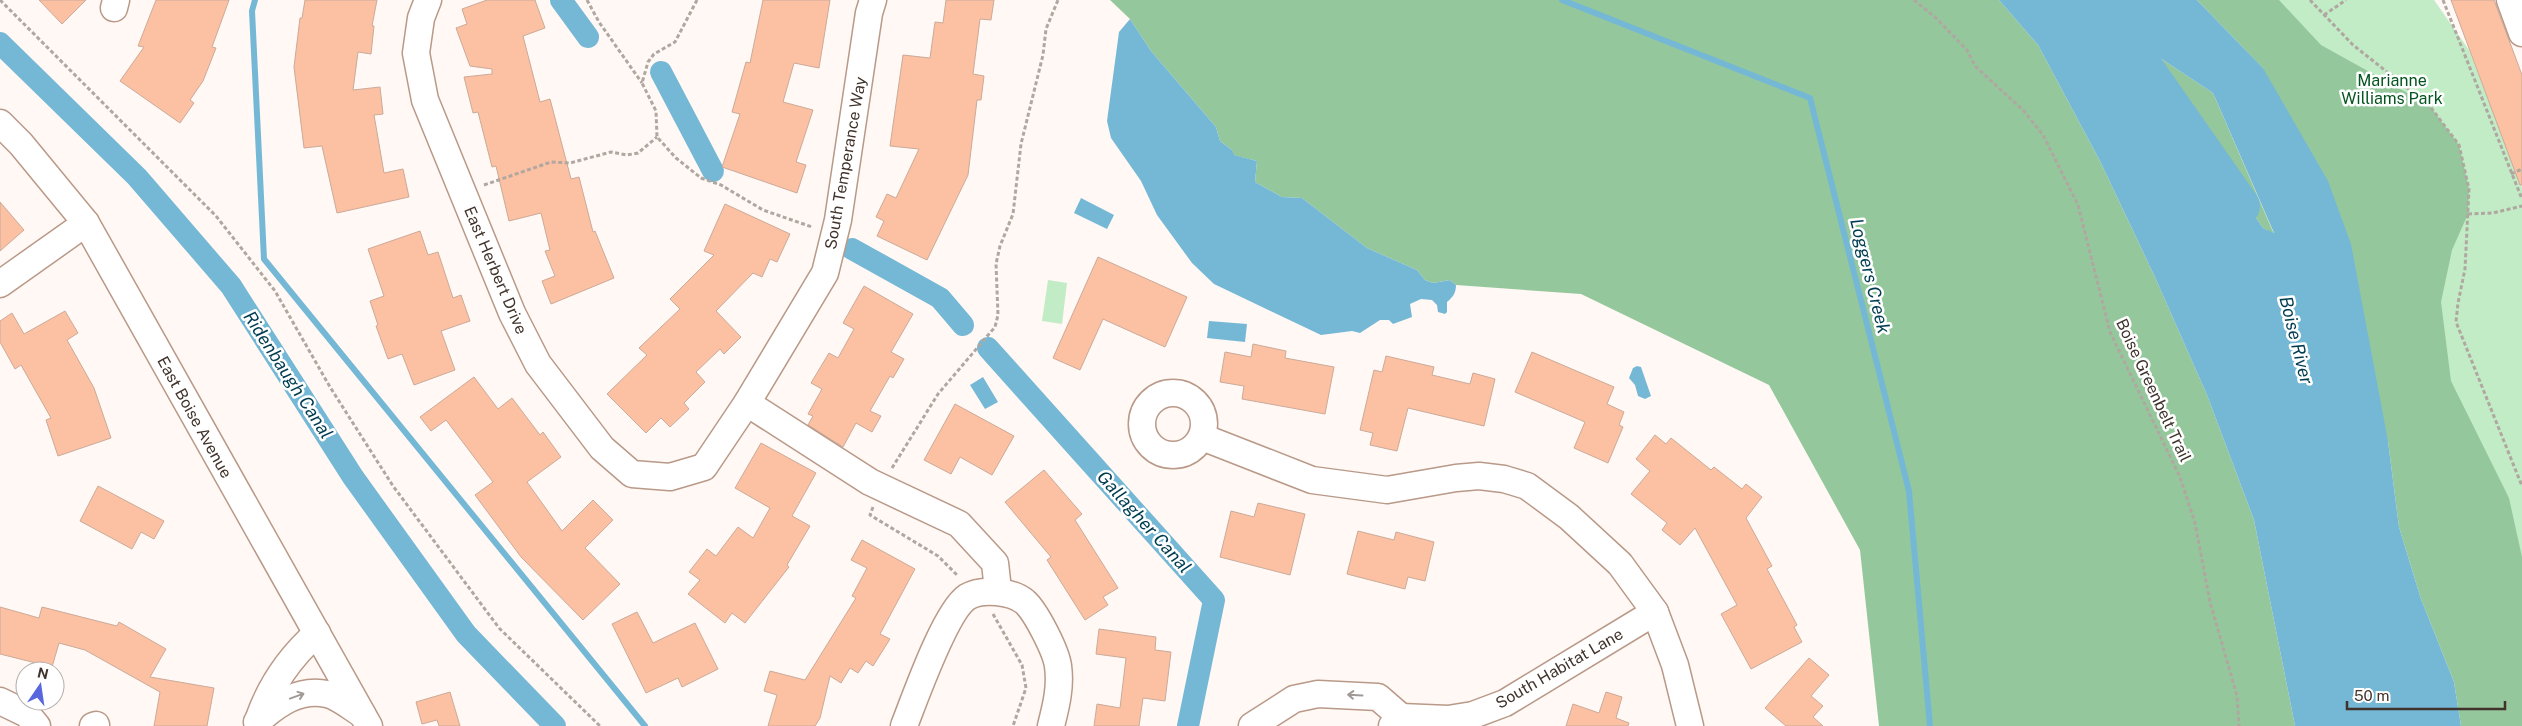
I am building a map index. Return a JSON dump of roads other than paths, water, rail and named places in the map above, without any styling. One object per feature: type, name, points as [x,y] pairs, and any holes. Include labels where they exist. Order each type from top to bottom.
[{"type":"street","name":"East Herbert Drive","points":[[428,0],[421,18],[416,53],[425,100],[512,313],[538,364],[602,448],[632,474],[670,477]]},
{"type":"street","name":"South Temperance Way","points":[[670,477],[704,467],[747,403],[826,273],[838,220],[869,13],[873,0]]},
{"type":"street","points":[[2510,0],[2522,33]]},
{"type":"street","name":"East Boise Avenue","points":[[0,123],[21,144],[86,223],[366,720]]},
{"type":"street","points":[[0,284],[86,223]]},
{"type":"street","points":[[747,403],[882,488],[958,524],[995,563],[994,600]]},
{"type":"street","points":[[1202,437],[1312,480],[1387,490],[1479,476],[1504,479],[1527,486],[1569,517],[1620,564],[1655,612],[1675,665],[1690,726]]},
{"type":"street","points":[[904,726],[949,618],[968,597],[1024,602],[1050,642],[1058,665],[1058,697],[1051,726]]},
{"type":"street","name":"South Habitat Lane","points":[[1252,726],[1294,699],[1318,694],[1378,697],[1397,721],[1448,719],[1473,715],[1505,703],[1655,612]]},
{"type":"street","points":[[257,724],[269,691],[298,650],[317,633]]},
{"type":"street","points":[[257,724],[276,704],[303,693],[329,694],[366,720]]},
{"type":"street","points":[[0,701],[27,714],[37,726]]},
{"type":"water","points":[[1999,0],[2197,0],[2263,68],[2328,181],[2351,244],[2388,441],[2399,527],[2421,599],[2454,682],[2461,726],[2295,726],[2254,520],[2207,395],[2154,275],[2100,161],[2038,45]],"holes":[[[2123,29],[2157,56],[2213,93],[2274,233],[2263,228],[2236,189],[2184,137],[2137,81],[2113,31]]]},
{"type":"water","points":[[1130,19],[1151,51],[1216,127],[1220,141],[1232,150],[1234,155],[1257,161],[1255,182],[1282,197],[1302,198],[1367,248],[1417,270],[1425,280],[1433,283],[1450,280],[1456,285],[1456,288],[1454,295],[1447,302],[1447,312],[1445,314],[1438,312],[1437,305],[1432,300],[1421,299],[1410,304],[1412,317],[1393,324],[1389,320],[1380,320],[1360,333],[1352,331],[1321,335],[1214,284],[1192,263],[1157,215],[1141,181],[1111,138],[1107,121],[1119,32]]},
{"type":"water","points":[[1081,198],[1114,215],[1107,229],[1074,213]]},
{"type":"water","points":[[1209,321],[1247,324],[1245,342],[1207,338]]},
{"type":"water","points":[[1641,367],[1651,396],[1645,399],[1638,396],[1635,385],[1629,378],[1633,368]]},
{"type":"water","points":[[983,377],[998,402],[985,409],[970,385]]},
{"type":"waterway","points":[[255,0],[252,11],[264,259],[645,726]]},
{"type":"waterway","name":"Gallagher Canal","points":[[561,0],[588,37]]},
{"type":"waterway","name":"Loggers Creek","points":[[1562,0],[1810,98],[1909,491],[1930,726]]},
{"type":"waterway","name":"Boise River","points":[[2097,0],[2241,206]]},
{"type":"waterway","name":"Ridenbaugh Canal","points":[[0,43],[137,177],[231,286],[353,477],[466,634],[555,726]]},
{"type":"waterway","name":"Gallagher Canal","points":[[661,72],[713,171]]},
{"type":"waterway","name":"Gallagher Canal","points":[[852,249],[940,298],[963,325]]},
{"type":"waterway","name":"Gallagher Canal","points":[[988,348],[1214,600],[1188,726]]},
{"type":"park label","name":"Marianne Williams Park","points":[[2392,89]]}]
